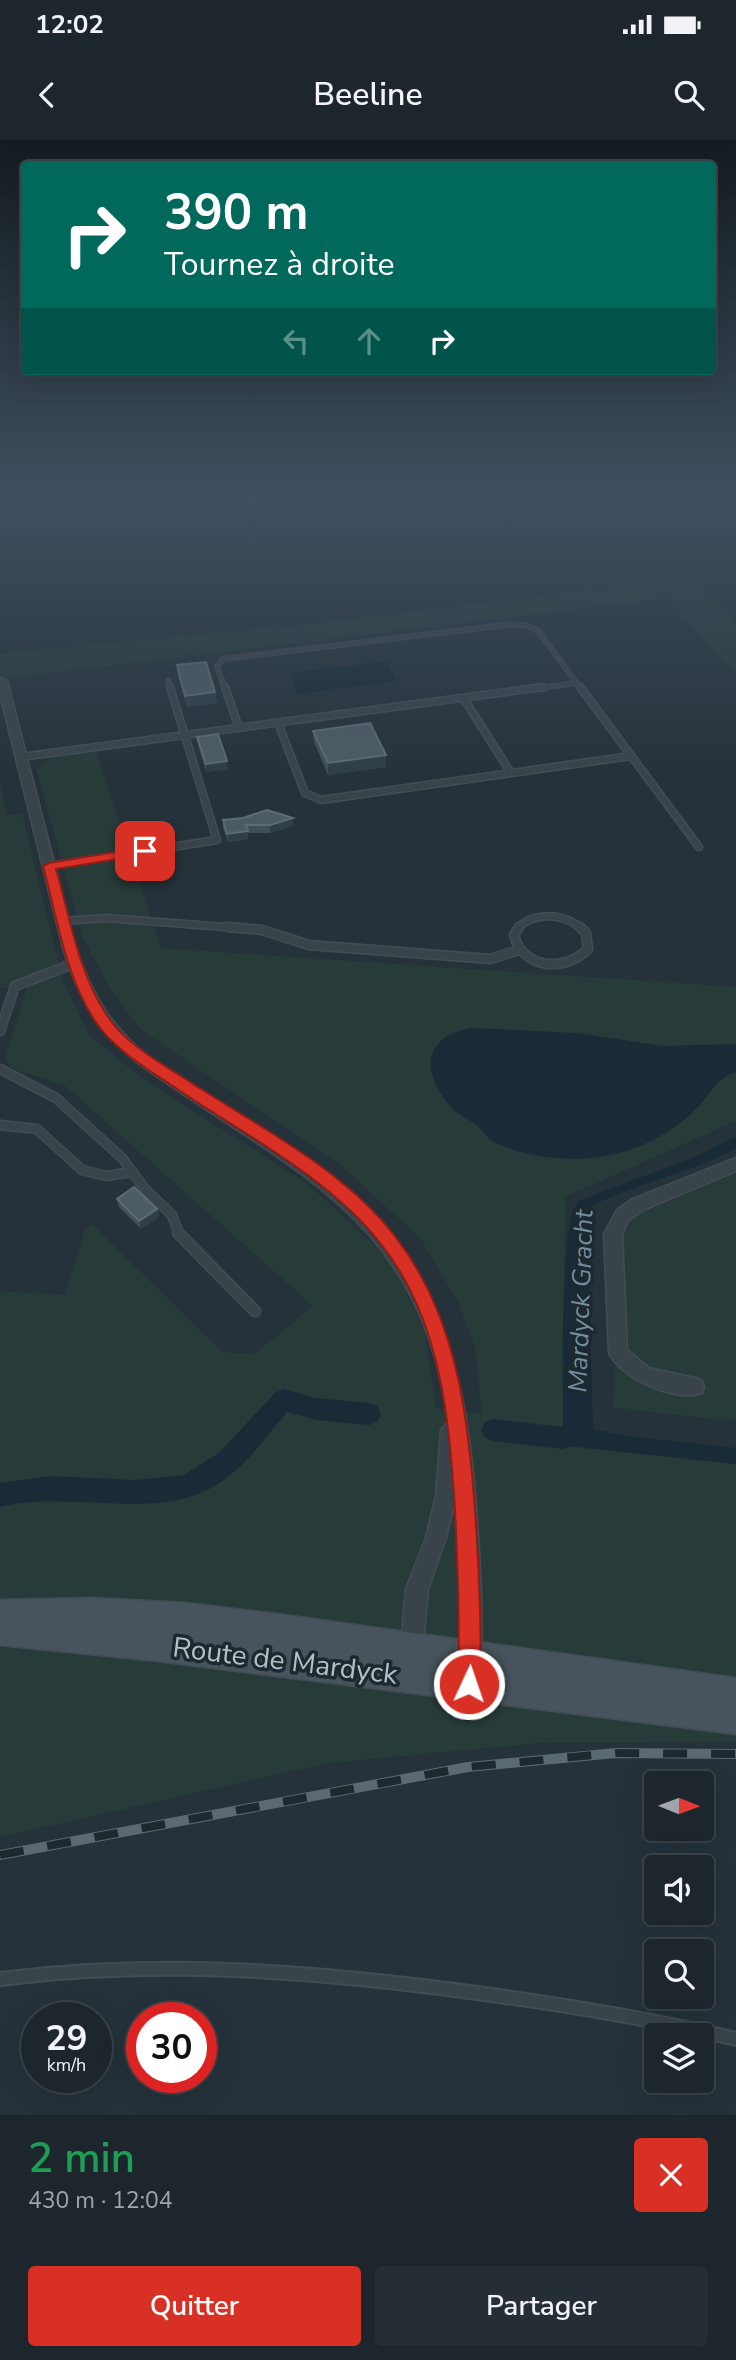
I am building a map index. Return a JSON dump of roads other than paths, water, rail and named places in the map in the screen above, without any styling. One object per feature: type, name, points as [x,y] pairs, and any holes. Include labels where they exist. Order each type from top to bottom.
[{"type":"main road","name":"Route de Mardyck","points":[[0,1616],[131,1615],[187,1619],[410,1662]]},
{"type":"main road","name":"Route de Mardyck","points":[[0,1629],[410,1662],[470,1670],[736,1694]]},
{"type":"main road","name":"Route de Mardyck","points":[[470,1670],[736,1718]]},
{"type":"street","points":[[2,681],[63,921],[75,963],[91,1003],[123,1044],[320,1177],[371,1220],[405,1265],[428,1306],[449,1379],[463,1462],[472,1611],[470,1670]]},
{"type":"street","points":[[695,1387],[642,1375],[628,1366],[618,1353],[613,1234],[618,1221],[637,1205],[736,1164]]},
{"type":"street","points":[[410,1662],[417,1589],[436,1538],[446,1495],[451,1443],[449,1379]]},
{"type":"lane","points":[[239,728],[217,666],[228,658],[518,624],[538,631],[699,847]]},
{"type":"lane","points":[[49,866],[217,840],[168,680]]},
{"type":"lane","points":[[21,757],[577,683]]},
{"type":"lane","points":[[464,699],[511,774]]},
{"type":"lane","points":[[278,723],[304,793],[315,799],[336,799],[631,756]]},
{"type":"lane","points":[[63,921],[107,918],[262,930],[309,945],[490,959],[519,950],[538,962],[563,964],[583,956],[589,941],[583,929],[569,920],[540,916],[524,921],[515,931],[514,943],[519,950]]},
{"type":"lane","points":[[0,1031],[15,986],[75,963]]},
{"type":"lane","points":[[0,1069],[61,1101],[122,1158],[172,1215],[178,1234],[255,1311]]},
{"type":"lane","points":[[0,1125],[37,1129],[82,1170],[106,1176],[132,1172]]},
{"type":"lane","points":[[0,1979],[152,1966],[300,1970],[622,2013],[736,2039]]},
{"type":"water","points":[[386,661],[396,681],[298,694],[290,673]]},
{"type":"water","points":[[472,1028],[577,1033],[663,1046],[736,1044],[736,1072],[722,1079],[677,1126],[637,1147],[601,1157],[569,1159],[537,1156],[507,1148],[491,1140],[475,1124],[452,1108],[440,1092],[431,1067],[436,1047],[444,1038]]},
{"type":"water","points":[[736,1137],[736,1149],[587,1208],[593,1429],[627,1436],[736,1448],[736,1464],[539,1443],[537,1427],[563,1430],[567,1243],[578,1201],[692,1158]]},
{"type":"waterway","name":"Mardyck Gracht","points":[[0,1495],[24,1489],[51,1487],[136,1492],[186,1487],[207,1477],[228,1461],[283,1400],[316,1409],[369,1414]]},
{"type":"waterway","name":"Mardyck Gracht","points":[[493,1430],[563,1438]]},
{"type":"railway","points":[[0,1855],[468,1767],[616,1753],[736,1754]]}]
